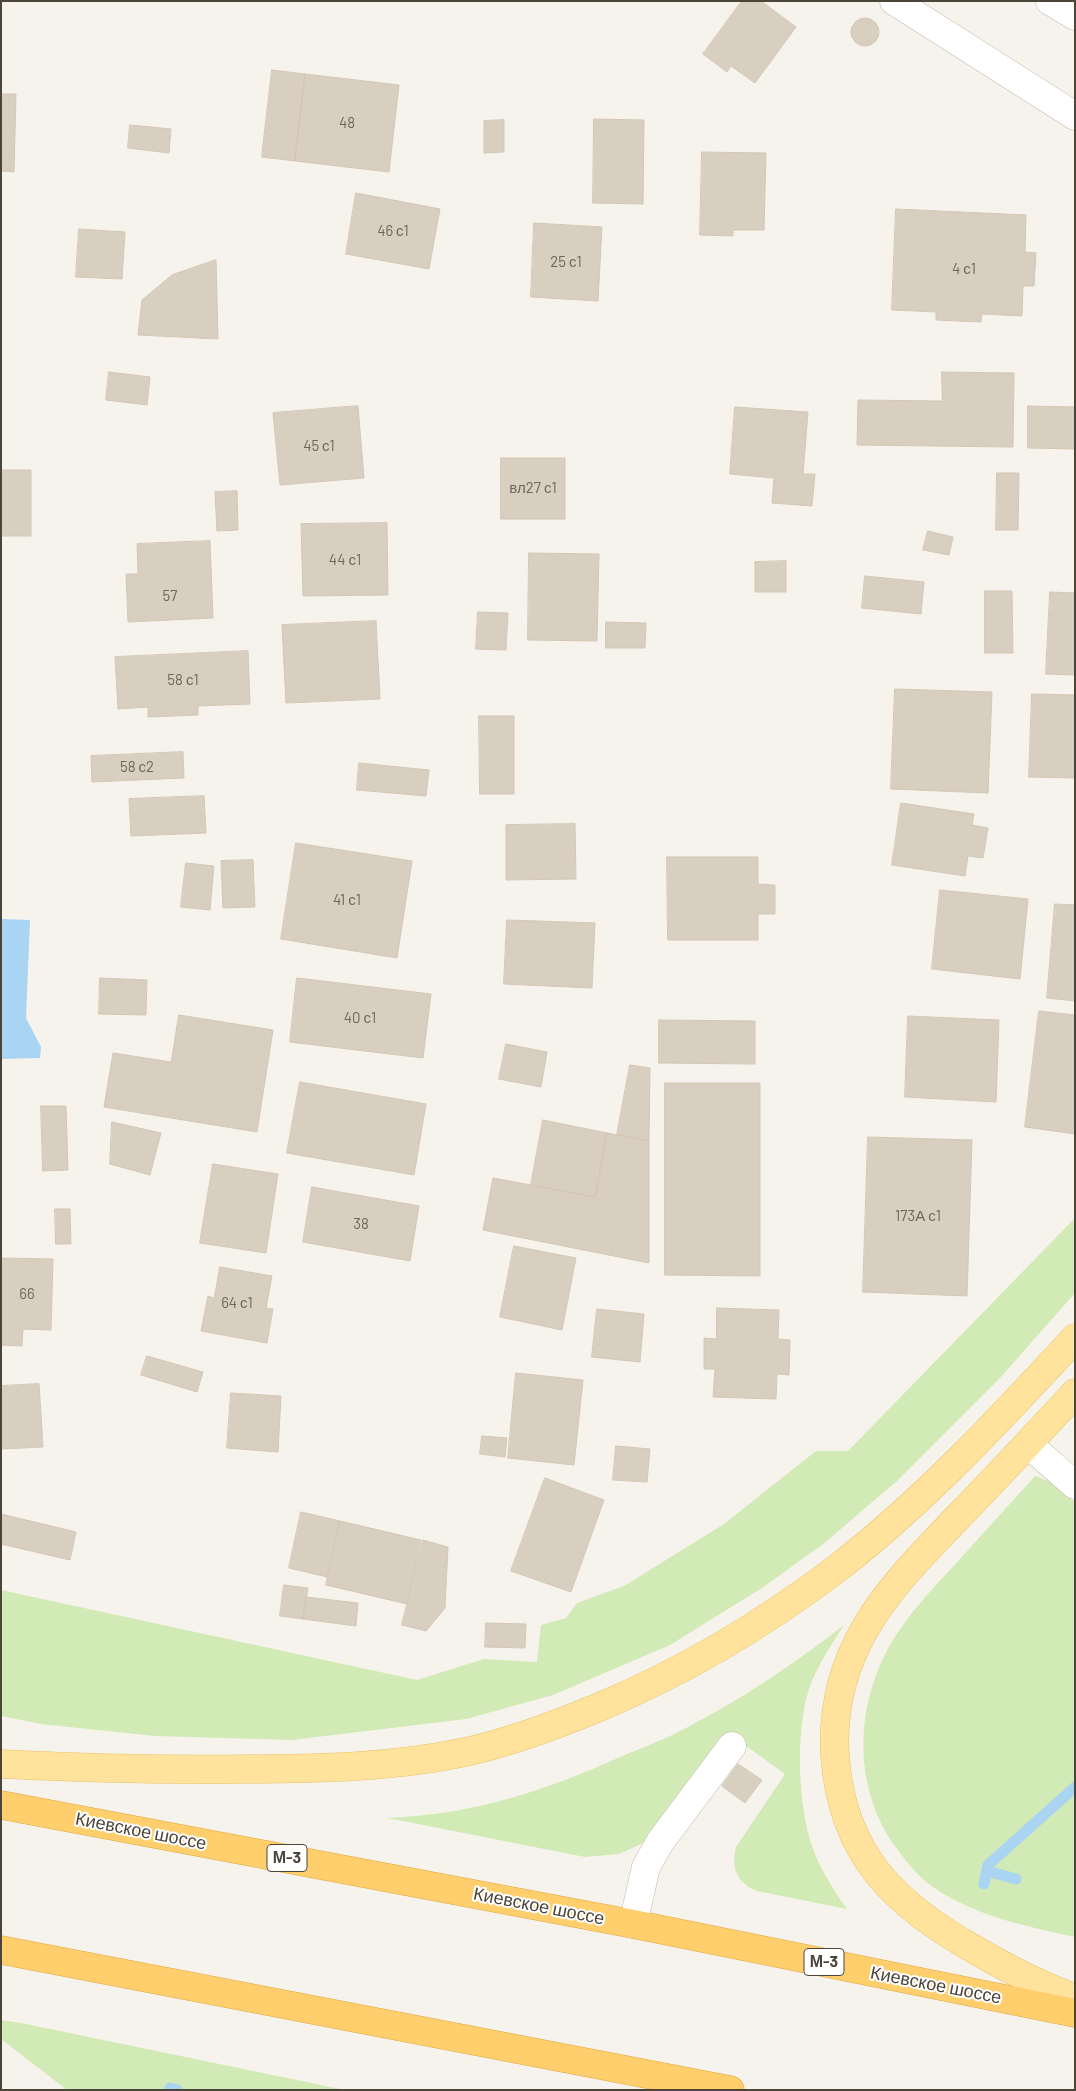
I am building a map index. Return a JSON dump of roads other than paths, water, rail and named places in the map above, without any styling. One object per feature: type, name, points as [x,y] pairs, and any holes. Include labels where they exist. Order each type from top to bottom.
[{"type":"highway","name":"Киевское шоссе","points":[[1,1805],[633,1924],[1075,2013]]},
{"type":"highway","points":[[1,1950],[730,2090]]},
{"type":"main road","points":[[1,1764],[90,1769],[337,1768],[425,1759],[471,1751],[560,1723],[677,1671],[780,1610],[841,1565],[916,1500],[1020,1397],[1075,1338]]},
{"type":"main road","points":[[1075,1393],[909,1569],[888,1595],[866,1628],[848,1663],[837,1700],[835,1725],[836,1770],[842,1805],[856,1841],[878,1874],[904,1902],[967,1946],[1010,1970],[1075,1998]]},
{"type":"lane","points":[[894,1],[1075,116]]},
{"type":"lane","points":[[1050,1],[1075,16]]},
{"type":"lane","points":[[1028,1444],[1075,1486]]},
{"type":"lane","points":[[633,1924],[646,1867],[660,1842],[732,1746]]},
{"type":"water","points":[[1,919],[30,920],[26,1018],[41,1047],[40,1058],[1,1059]]},
{"type":"waterway","points":[[984,1884],[988,1865],[1075,1787]]},
{"type":"waterway","points":[[987,1871],[1016,1879]]},
{"type":"waterway","points":[[170,2088],[177,2090]]}]
